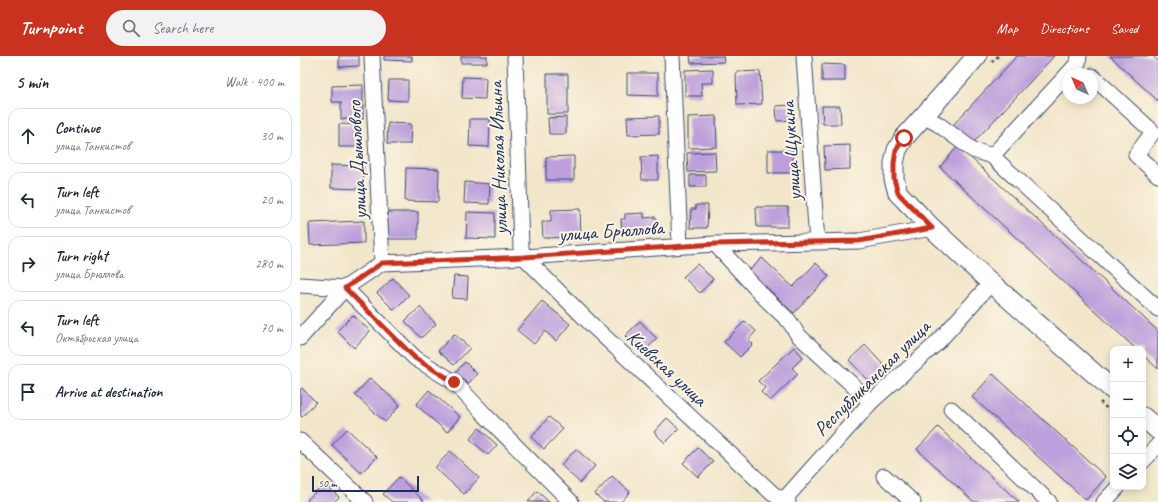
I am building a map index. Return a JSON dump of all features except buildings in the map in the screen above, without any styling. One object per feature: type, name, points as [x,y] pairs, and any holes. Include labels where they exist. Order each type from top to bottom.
[{"type":"main road","points":[[977,56],[904,138],[896,150],[894,179],[898,193],[932,228],[991,283],[1110,387]]},
{"type":"main road","points":[[1144,418],[1158,430]]},
{"type":"street","name":"улица Дышлового","points":[[372,56],[382,263]]},
{"type":"street","name":"улица Николая Ильина","points":[[515,56],[521,248],[524,257]]},
{"type":"street","points":[[672,56],[680,246]]},
{"type":"street","name":"улица Щукина","points":[[804,56],[817,242]]},
{"type":"street","points":[[992,156],[1073,67]]},
{"type":"street","points":[[1098,81],[1153,132],[1136,155],[1158,175]]},
{"type":"street","points":[[923,116],[938,124],[973,150],[992,156],[1158,309]]},
{"type":"street","name":"улица Брюллова","points":[[382,263],[524,257],[715,244],[859,241],[932,228]]},
{"type":"street","points":[[715,244],[765,298],[790,321],[798,335],[871,402]]},
{"type":"street","name":"Киевская улица","points":[[524,257],[594,327],[773,494],[784,501]]},
{"type":"street","points":[[300,338],[345,288],[382,263]]},
{"type":"street","name":"Республиканская улица","points":[[784,501],[871,402],[937,343],[991,283]]},
{"type":"street","points":[[300,285],[345,288],[415,358],[454,382],[571,502]]},
{"type":"street","points":[[951,410],[1049,502]]},
{"type":"street","points":[[300,441],[365,502]]},
{"type":"street","points":[[1146,458],[1158,445]]},
{"type":"street","points":[[884,476],[913,502]]},
{"type":"street","points":[[1104,502],[1115,490]]},
{"type":"route","points":[[454,382],[415,358],[345,288],[382,263],[524,257],[715,244],[859,241],[932,228],[898,193],[894,179],[894,163],[896,150],[904,138]]}]
